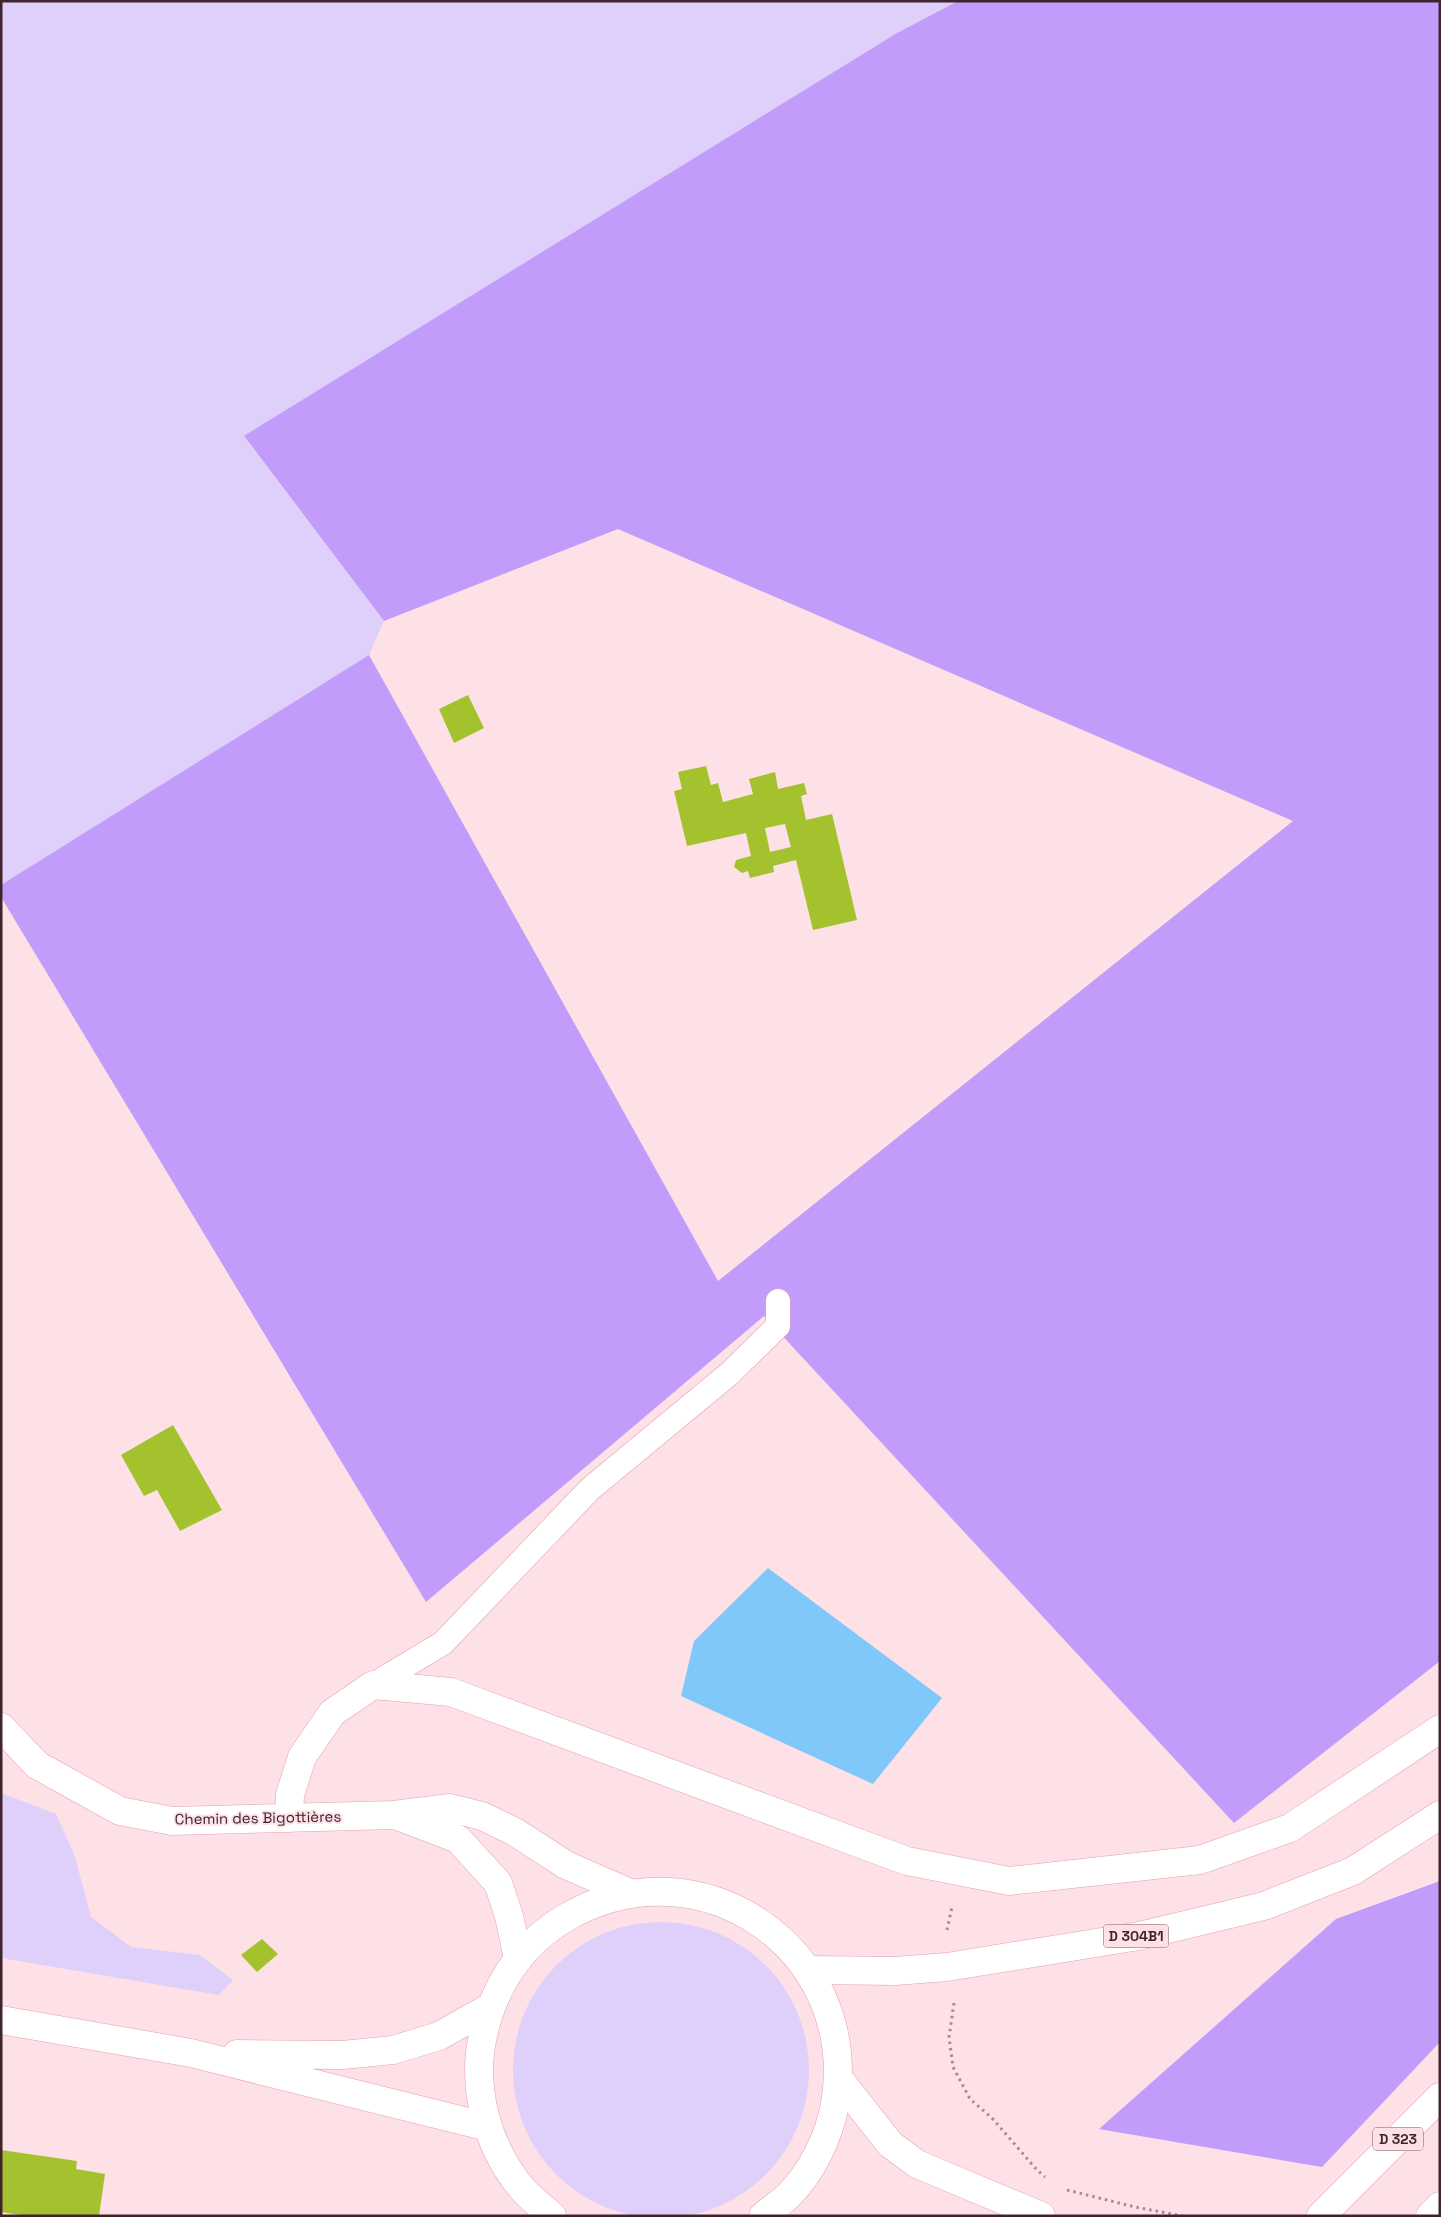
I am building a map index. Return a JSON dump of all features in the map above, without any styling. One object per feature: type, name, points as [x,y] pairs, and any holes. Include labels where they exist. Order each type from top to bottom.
[{"type":"main road","points":[[289,1818],[290,1795],[302,1756],[332,1714],[373,1684],[451,1692],[906,1861],[1009,1881],[1200,1860],[1290,1828],[1440,1729]]},
{"type":"main road","name":"Chemin des Bigottières","points":[[1,1727],[37,1765],[120,1810],[172,1821],[394,1815],[450,1808],[482,1816],[515,1832],[566,1865],[630,1893]]},
{"type":"main road","points":[[394,1815],[458,1838],[498,1883],[509,1916],[518,1958]]},
{"type":"main road","name":"D 304B1","points":[[808,1970],[895,1971],[947,1967],[1139,1936],[1264,1906],[1353,1871],[1440,1815]]},
{"type":"main road","points":[[552,2216],[519,2184],[503,2161],[488,2127],[479,2088],[480,2047],[489,2008],[502,1982],[518,1958],[549,1927],[587,1905],[630,1893],[681,1892],[730,1906],[774,1932],[808,1970],[826,2004],[837,2041],[839,2079],[832,2121],[815,2160],[789,2195],[763,2216]]},
{"type":"main road","points":[[191,2053],[343,2055],[393,2050],[439,2036],[489,2008]]},
{"type":"main road","points":[[1,2020],[191,2053],[488,2127]]},
{"type":"main road","points":[[839,2079],[890,2144],[916,2164],[1041,2216]]},
{"type":"main road","name":"D 323","points":[[1321,2216],[1440,2098]]},
{"type":"main road","points":[[1430,2216],[1440,2206]]},
{"type":"lane","points":[[373,1684],[443,1643],[590,1489],[729,1374],[778,1326],[778,1301]]},
{"type":"path","points":[[961,1871],[946,1932],[947,1967],[954,2004],[949,2037],[953,2067],[970,2099],[992,2118],[1037,2170],[1051,2182]]},
{"type":"path","points":[[1058,2187],[1135,2207],[1183,2216]]},
{"type":"shaded area","points":[[1,1],[958,1],[897,33],[244,437],[384,621],[369,655],[1,885]]},
{"type":"shaded area","points":[[958,1],[1440,1],[1440,1661],[1234,1823],[764,1316],[426,1602],[1,897],[1,885],[369,655],[718,1281],[1293,821],[618,529],[384,621],[244,436],[897,33]]},
{"type":"shaded area","points":[[1,1793],[56,1814],[75,1857],[91,1917],[131,1947],[200,1955],[233,1980],[219,1995],[1,1958]]},
{"type":"shaded area","points":[[1440,1881],[1440,2042],[1322,2167],[1099,2129],[1336,1919]]},
{"type":"shaded area","points":[[661,1922],[690,1925],[718,1933],[743,1947],[766,1965],[792,2000],[798,2013],[806,2041],[809,2070],[806,2099],[798,2127],[784,2152],[766,2175],[731,2201],[718,2207],[690,2215],[661,2218],[632,2215],[604,2207],[579,2193],[556,2175],[530,2140],[524,2127],[516,2099],[513,2070],[516,2041],[524,2013],[538,1988],[556,1965],[591,1939],[604,1933],[632,1925]]},
{"type":"water","points":[[768,1568],[942,1698],[873,1784],[681,1696],[694,1641]]},
{"type":"building","points":[[468,695],[484,728],[454,743],[439,709]]},
{"type":"building","points":[[706,766],[711,785],[718,783],[723,802],[753,794],[749,779],[775,772],[778,789],[804,783],[807,794],[801,796],[806,820],[832,814],[857,920],[813,930],[796,860],[773,866],[774,872],[750,878],[748,871],[742,873],[734,867],[736,860],[751,856],[746,833],[687,846],[674,791],[682,789],[678,772]],"holes":[[[785,824],[791,847],[770,852],[765,828]]]},
{"type":"building","points":[[173,1425],[222,1510],[180,1531],[157,1490],[144,1496],[121,1455]]},
{"type":"building","points":[[262,1939],[278,1954],[257,1972],[241,1955]]},
{"type":"building","points":[[1,2150],[77,2161],[76,2169],[105,2174],[99,2216],[26,2216],[1,2212]]}]
